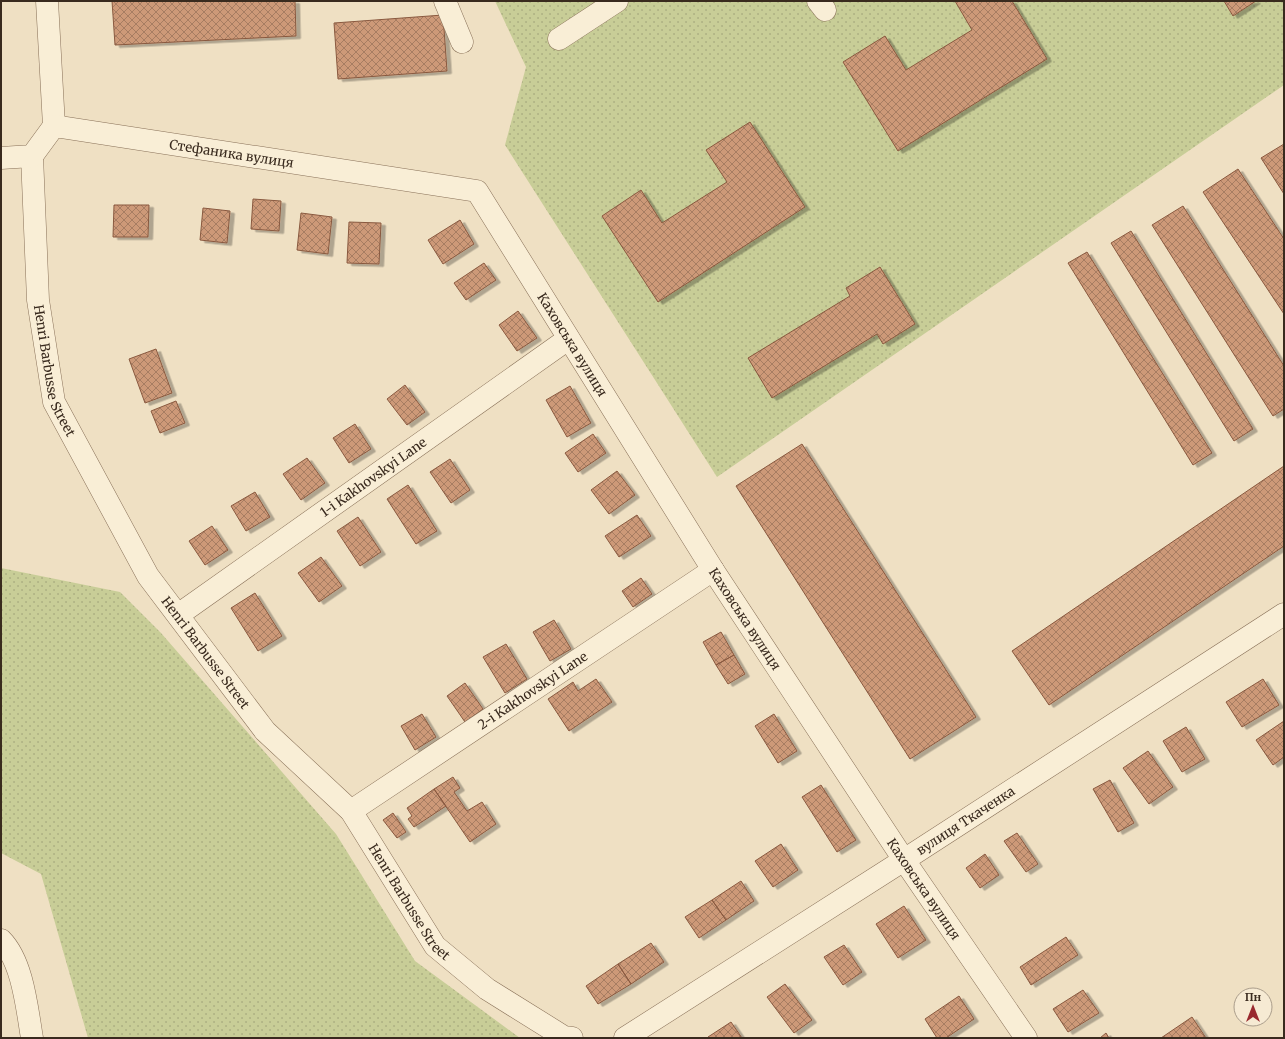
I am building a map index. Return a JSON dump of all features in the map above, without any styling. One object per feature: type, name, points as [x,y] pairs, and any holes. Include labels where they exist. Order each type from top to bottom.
[{"type":"street","points":[[1,158],[32,156],[54,126],[46,1]]},
{"type":"street","points":[[445,1],[462,42]]},
{"type":"street","points":[[559,39],[617,1]]},
{"type":"street","name":"Стефаника вулиця","points":[[54,126],[477,191]]},
{"type":"street","name":"Henri Barbusse Street","points":[[32,156],[38,300],[54,402],[148,576],[265,731],[351,811],[435,946],[487,989],[564,1037],[572,1038]]},
{"type":"street","name":"Каховська вулиця","points":[[477,191],[713,570],[904,860],[1026,1038]]},
{"type":"street","name":"1-i Kakhovskyi Lane","points":[[178,615],[568,339]]},
{"type":"street","name":"2-i Kakhovskyi Lane","points":[[351,811],[713,570]]},
{"type":"street","name":"вулиця Ткаченка","points":[[626,1038],[1284,614]]},
{"type":"street","points":[[1,940],[6,945],[21,977],[32,1038]]},
{"type":"green space","points":[[495,1],[1284,1],[1284,85],[717,477],[505,145],[526,67]]},
{"type":"green space","points":[[1,568],[120,592],[161,633],[336,834],[415,961],[520,1038],[88,1038],[41,874],[1,853]]},
{"type":"building","points":[[112,1],[295,1],[296,36],[115,45]]},
{"type":"building","points":[[955,1],[1012,1],[1047,59],[898,151],[843,62],[885,36],[906,70],[972,30]]},
{"type":"building","points":[[1224,1],[1256,1],[1233,16]]},
{"type":"building","points":[[443,15],[447,71],[338,79],[334,23]]},
{"type":"building","points":[[750,122],[805,207],[658,302],[602,216],[641,190],[662,223],[727,182],[706,150]]},
{"type":"building","points":[[1284,144],[1284,194],[1261,158]]},
{"type":"building","points":[[1238,169],[1284,239],[1284,314],[1203,192]]},
{"type":"building","points":[[253,199],[281,201],[279,231],[251,229]]},
{"type":"building","points":[[114,205],[149,205],[148,237],[113,237]]},
{"type":"building","points":[[1183,206],[1284,366],[1284,409],[1273,416],[1152,225]]},
{"type":"building","points":[[203,208],[230,211],[227,243],[200,240]]},
{"type":"building","points":[[301,213],[332,217],[328,254],[297,250]]},
{"type":"building","points":[[460,220],[474,244],[443,264],[428,240]]},
{"type":"building","points":[[349,222],[381,223],[379,264],[347,263]]},
{"type":"building","points":[[1131,231],[1253,429],[1234,441],[1111,243]]},
{"type":"building","points":[[1087,252],[1212,453],[1193,465],[1068,263]]},
{"type":"building","points":[[484,263],[496,280],[466,300],[454,283]]},
{"type":"building","points":[[880,267],[915,324],[883,344],[877,334],[772,398],[748,358],[850,296],[846,288]]},
{"type":"building","points":[[518,311],[537,338],[517,351],[499,325]]},
{"type":"building","points":[[156,349],[172,393],[145,403],[129,359]]},
{"type":"building","points":[[405,385],[425,412],[407,425],[387,399]]},
{"type":"building","points":[[570,386],[591,423],[567,437],[546,400]]},
{"type":"building","points":[[176,401],[185,423],[160,433],[151,411]]},
{"type":"building","points":[[355,424],[371,449],[349,463],[333,438]]},
{"type":"building","points":[[593,434],[606,453],[578,472],[565,453]]},
{"type":"building","points":[[802,444],[976,717],[910,759],[736,486]]},
{"type":"building","points":[[307,458],[325,483],[301,500],[283,474]]},
{"type":"building","points":[[450,459],[470,490],[451,503],[430,472]]},
{"type":"building","points":[[1284,466],[1284,546],[1049,705],[1012,651]]},
{"type":"building","points":[[617,471],[635,495],[609,514],[591,490]]},
{"type":"building","points":[[408,485],[437,531],[416,544],[387,499]]},
{"type":"building","points":[[255,492],[270,517],[246,531],[231,506]]},
{"type":"building","points":[[637,515],[651,536],[619,557],[605,536]]},
{"type":"building","points":[[358,517],[381,552],[360,566],[337,531]]},
{"type":"building","points":[[212,526],[228,550],[205,565],[189,541]]},
{"type":"building","points":[[321,557],[342,586],[319,602],[298,573]]},
{"type":"building","points":[[641,578],[652,594],[633,607],[622,591]]},
{"type":"building","points":[[255,593],[282,636],[258,651],[231,608]]},
{"type":"building","points":[[554,620],[571,649],[550,661],[533,632]]},
{"type":"building","points":[[721,632],[734,655],[716,665],[703,642]]},
{"type":"building","points":[[506,644],[527,679],[505,693],[483,657]]},
{"type":"building","points":[[734,655],[745,674],[728,684],[716,665]]},
{"type":"building","points":[[596,679],[612,702],[569,731],[548,699],[573,682],[578,691]]},
{"type":"building","points":[[1263,679],[1279,705],[1242,727],[1226,702]]},
{"type":"building","points":[[465,683],[483,709],[465,722],[447,696]]},
{"type":"building","points":[[422,714],[436,737],[415,750],[401,726]]},
{"type":"building","points":[[774,714],[797,751],[778,763],[755,726]]},
{"type":"building","points":[[1284,721],[1284,757],[1273,765],[1256,740]]},
{"type":"building","points":[[1186,727],[1205,759],[1182,772],[1163,741]]},
{"type":"building","points":[[1148,751],[1173,787],[1149,804],[1123,768]]},
{"type":"building","points":[[453,777],[460,788],[454,792],[467,811],[482,802],[496,824],[470,842],[434,789]]},
{"type":"building","points":[[1110,780],[1134,823],[1118,832],[1093,789]]},
{"type":"building","points":[[821,785],[856,840],[837,852],[802,797]]},
{"type":"building","points":[[434,789],[446,806],[414,827],[408,819],[412,816],[407,808]]},
{"type":"building","points":[[393,813],[406,832],[397,838],[383,820]]},
{"type":"building","points":[[1017,833],[1038,864],[1026,872],[1004,841]]},
{"type":"building","points":[[781,844],[798,870],[773,887],[755,861]]},
{"type":"building","points":[[985,854],[999,875],[980,888],[966,868]]},
{"type":"building","points":[[741,881],[754,901],[726,920],[712,900]]},
{"type":"building","points":[[712,900],[726,920],[699,938],[685,917]]},
{"type":"building","points":[[904,906],[926,940],[898,958],[876,924]]},
{"type":"building","points":[[1066,937],[1078,955],[1031,985],[1020,967]]},
{"type":"building","points":[[651,943],[664,962],[631,984],[618,964]]},
{"type":"building","points":[[844,945],[862,972],[843,985],[824,957]]},
{"type":"building","points":[[618,964],[631,984],[598,1004],[586,986]]},
{"type":"building","points":[[785,984],[812,1020],[794,1033],[767,997]]},
{"type":"building","points":[[1083,990],[1099,1013],[1068,1032],[1053,1009]]},
{"type":"building","points":[[959,996],[974,1019],[946,1038],[937,1038],[925,1019]]},
{"type":"building","points":[[1192,1017],[1206,1038],[1161,1038]]},
{"type":"building","points":[[731,1022],[742,1038],[708,1038],[708,1037]]},
{"type":"building","points":[[1106,1033],[1109,1038],[1100,1038]]}]
